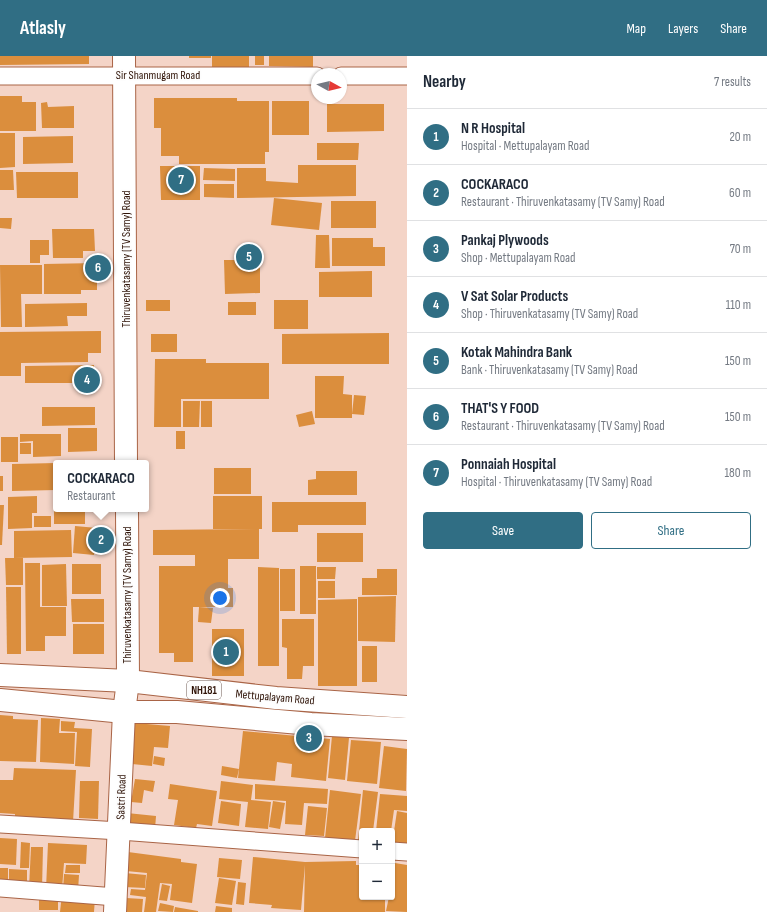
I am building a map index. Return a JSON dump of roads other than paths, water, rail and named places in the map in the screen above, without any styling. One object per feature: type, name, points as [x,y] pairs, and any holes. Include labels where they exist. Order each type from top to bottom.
[{"type":"main road","name":"Thiruvenkatasamy (TV Samy) Road","points":[[124,65],[126,460]]},
{"type":"main road","name":"Thiruvenkatasamy (TV Samy) Road","points":[[127,512],[128,681]]},
{"type":"main road","name":"Mettupalayam Road","points":[[0,675],[128,681],[276,698],[407,707]]},
{"type":"main road","name":"Sastri Road","points":[[116,905],[124,712],[128,681]]},
{"type":"main road","name":"Mettupalayam Road","points":[[0,700],[124,712],[177,712],[311,724],[407,729]]},
{"type":"street","name":"Sir Shanmugam Road","points":[[0,76],[124,65],[311,76]]},
{"type":"street","points":[[347,76],[407,76]]},
{"type":"street","points":[[0,824],[120,831],[359,849]]},
{"type":"street","points":[[395,851],[407,852]]},
{"type":"street","points":[[0,888],[116,905]]},
{"type":"place","name":"Ponnaiah Hospital","points":[[181,180]]},
{"type":"place","name":"Kotak Mahindra Bank","points":[[249,257]]},
{"type":"place","name":"THAT'S Y FOOD","points":[[98,268]]},
{"type":"place","name":"V Sat Solar Products","points":[[87,380]]},
{"type":"place","name":"COCKARACO","points":[[101,540]]},
{"type":"place","name":"N R Hospital","points":[[226,652]]},
{"type":"place","name":"Pankaj Plywoods","points":[[309,738]]}]
